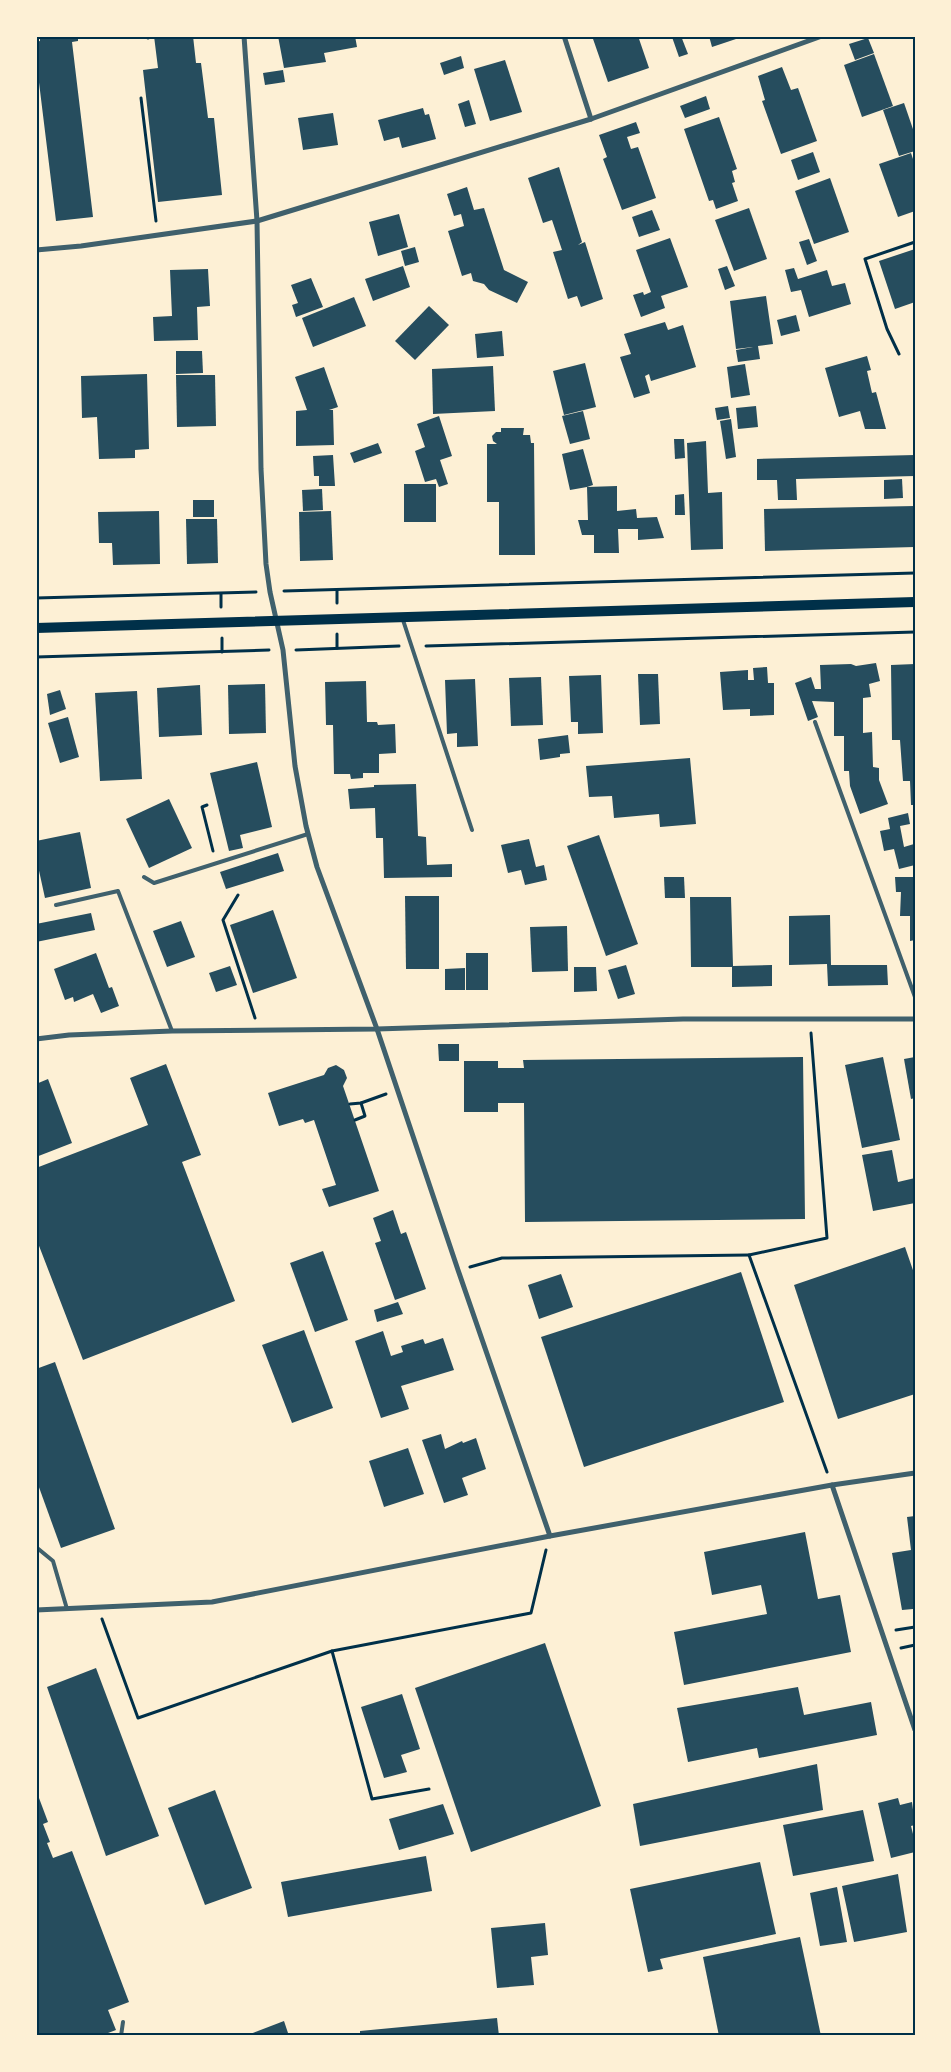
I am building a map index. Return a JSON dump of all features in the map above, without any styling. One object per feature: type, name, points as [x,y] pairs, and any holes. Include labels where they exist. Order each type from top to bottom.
[{"type":"main road","points":[[36,628],[915,602]]},
{"type":"street","points":[[244,36],[256,221],[261,469],[266,564],[270,592],[283,650],[295,766],[308,834],[318,867],[377,1029],[550,1536]]},
{"type":"street","points":[[564,36],[591,119]]},
{"type":"street","points":[[36,250],[81,246],[256,221],[591,119],[820,37]]},
{"type":"street","points":[[36,1039],[69,1035],[172,1031],[377,1029],[682,1019],[915,1019]]},
{"type":"street","points":[[36,1610],[212,1602],[550,1536],[832,1485],[915,1473]]},
{"type":"street","points":[[832,1485],[915,1730]]},
{"type":"lane","points":[[402,617],[472,830]]},
{"type":"lane","points":[[815,722],[915,997]]},
{"type":"lane","points":[[144,878],[154,883],[308,834]]},
{"type":"lane","points":[[56,905],[118,891],[172,1031]]},
{"type":"lane","points":[[36,1547],[53,1561],[67,1609]]},
{"type":"lane","points":[[122,2036],[123,2022]]},
{"type":"path","points":[[141,98],[158,234]]},
{"type":"path","points":[[899,354],[887,328],[865,259],[915,242]]},
{"type":"path","points":[[36,598],[915,573]]},
{"type":"path","points":[[36,657],[915,632]]},
{"type":"path","points":[[207,805],[202,807],[216,864]]},
{"type":"path","points":[[238,895],[223,920],[259,1030]]},
{"type":"path","points":[[458,1270],[502,1258],[750,1255],[827,1238],[810,1019]]},
{"type":"path","points":[[350,1104],[361,1103],[398,1090]]},
{"type":"path","points":[[355,1120],[365,1116],[361,1103]]},
{"type":"path","points":[[750,1255],[832,1485]]},
{"type":"path","points":[[98,1608],[138,1718],[332,1651],[532,1613],[550,1536]]},
{"type":"path","points":[[332,1651],[372,1799],[429,1789]]},
{"type":"building","points":[[40,36],[78,36],[78,41],[72,42],[93,217],[56,221],[36,58],[36,42],[40,41]]},
{"type":"building","points":[[154,36],[193,36],[196,63],[201,63],[208,118],[214,118],[222,195],[158,202],[143,70],[158,68]]},
{"type":"building","points":[[278,36],[355,36],[357,47],[324,53],[326,62],[284,68]]},
{"type":"building","points":[[592,36],[638,36],[649,68],[608,82]]},
{"type":"building","points":[[681,36],[688,54],[679,57],[672,37]]},
{"type":"building","points":[[709,36],[742,36],[742,37],[712,47]]},
{"type":"building","points":[[868,38],[874,53],[855,60],[849,44]]},
{"type":"building","points":[[874,54],[893,106],[862,117],[844,65]]},
{"type":"building","points":[[461,56],[464,68],[444,75],[440,63]]},
{"type":"building","points":[[505,60],[522,112],[490,121],[474,69]]},
{"type":"building","points":[[782,67],[791,90],[798,88],[817,141],[781,154],[762,101],[765,100],[758,76]]},
{"type":"building","points":[[283,70],[285,82],[265,85],[263,73]]},
{"type":"building","points":[[706,96],[710,109],[685,118],[680,106]]},
{"type":"building","points":[[469,100],[476,124],[465,127],[458,104]]},
{"type":"building","points":[[904,103],[915,135],[915,151],[899,156],[883,110]]},
{"type":"building","points":[[423,108],[425,115],[429,114],[436,139],[402,148],[399,137],[384,141],[378,120]]},
{"type":"building","points":[[333,113],[338,145],[303,150],[298,118]]},
{"type":"building","points":[[719,117],[737,169],[732,171],[735,182],[732,183],[738,201],[716,209],[713,200],[709,201],[684,129]]},
{"type":"building","points":[[636,122],[640,133],[627,137],[631,149],[638,147],[656,198],[622,210],[603,159],[607,157],[599,135]]},
{"type":"building","points":[[813,152],[820,172],[798,180],[791,160]]},
{"type":"building","points":[[911,153],[915,165],[915,211],[898,217],[879,164]]},
{"type":"building","points":[[559,167],[582,242],[578,245],[585,242],[603,299],[581,307],[577,296],[568,299],[553,252],[562,250],[552,220],[543,223],[528,178]]},
{"type":"building","points":[[830,178],[849,232],[814,244],[795,191]]},
{"type":"building","points":[[467,187],[474,210],[484,208],[504,270],[528,282],[517,303],[489,290],[484,284],[473,281],[471,273],[462,276],[448,231],[464,226],[461,214],[454,216],[447,194]]},
{"type":"building","points":[[749,208],[767,259],[734,271],[715,220]]},
{"type":"building","points":[[652,210],[660,230],[639,237],[632,217]]},
{"type":"building","points":[[399,214],[408,247],[378,256],[369,222]]},
{"type":"building","points":[[670,238],[688,287],[661,296],[665,308],[641,317],[633,295],[643,292],[644,295],[651,292],[636,250]]},
{"type":"building","points":[[809,239],[817,261],[807,265],[799,242]]},
{"type":"building","points":[[415,247],[419,262],[405,266],[401,251]]},
{"type":"building","points":[[915,249],[915,302],[895,309],[879,261]]},
{"type":"building","points":[[403,266],[410,287],[373,301],[365,279]]},
{"type":"building","points":[[727,266],[735,286],[725,290],[718,269]]},
{"type":"building","points":[[794,268],[798,279],[827,270],[832,286],[845,283],[851,304],[809,317],[801,290],[791,292],[785,270]]},
{"type":"building","points":[[208,269],[210,306],[197,307],[198,340],[154,341],[153,317],[172,316],[170,270]]},
{"type":"building","points":[[311,278],[323,307],[296,317],[292,305],[298,303],[291,285]]},
{"type":"building","points":[[766,296],[773,344],[758,346],[760,359],[738,362],[736,350],[753,347],[736,349],[730,301]]},
{"type":"building","points":[[354,297],[366,326],[313,347],[302,318]]},
{"type":"building","points":[[429,306],[449,325],[415,360],[395,341]]},
{"type":"building","points":[[796,315],[800,331],[781,336],[777,320]]},
{"type":"building","points":[[665,322],[668,330],[683,325],[696,367],[651,381],[649,374],[645,376],[650,393],[634,398],[620,357],[631,354],[624,334]]},
{"type":"building","points":[[502,331],[504,356],[477,358],[475,334]]},
{"type":"building","points":[[176,351],[202,351],[203,373],[176,374]]},
{"type":"building","points":[[867,356],[871,370],[867,371],[872,393],[876,392],[886,429],[865,429],[860,411],[839,417],[825,368]]},
{"type":"building","points":[[585,363],[596,407],[564,415],[553,371]]},
{"type":"building","points":[[745,364],[750,395],[731,398],[727,367]]},
{"type":"building","points":[[493,366],[495,411],[433,414],[432,369]]},
{"type":"building","points":[[324,367],[338,407],[329,410],[333,410],[334,445],[296,446],[296,411],[307,410],[295,377]]},
{"type":"building","points":[[147,374],[149,449],[135,450],[135,458],[99,459],[97,417],[82,418],[81,376]]},
{"type":"building","points":[[176,375],[215,375],[216,426],[177,427]]},
{"type":"building","points":[[728,406],[730,418],[717,420],[715,408]]},
{"type":"building","points":[[756,406],[758,427],[738,429],[736,408]]},
{"type":"building","points":[[583,411],[590,439],[570,444],[562,416]]},
{"type":"building","points":[[439,416],[452,456],[440,460],[448,484],[439,487],[436,479],[425,482],[415,451],[425,447],[417,424]]},
{"type":"building","points":[[731,419],[736,457],[726,459],[720,421]]},
{"type":"building","points":[[501,428],[524,428],[523,435],[530,435],[531,443],[534,443],[535,555],[499,555],[499,502],[487,502],[487,444],[497,444],[493,441],[492,436],[496,432],[501,432]]},
{"type":"building","points":[[674,439],[684,439],[685,458],[675,459]]},
{"type":"building","points":[[706,441],[708,493],[722,492],[723,549],[691,550],[687,443]]},
{"type":"building","points":[[378,443],[382,453],[354,463],[350,453]]},
{"type":"building","points":[[583,449],[593,485],[570,490],[562,454]]},
{"type":"building","points":[[333,455],[335,486],[319,486],[319,476],[314,476],[313,456]]},
{"type":"building","points":[[915,455],[915,476],[796,479],[797,500],[778,500],[777,480],[757,480],[757,459]]},
{"type":"building","points":[[902,479],[903,498],[884,499],[884,480]]},
{"type":"building","points":[[404,484],[436,484],[436,522],[404,522]]},
{"type":"building","points":[[617,486],[617,511],[636,509],[637,518],[657,517],[664,538],[638,540],[638,529],[618,529],[619,553],[594,553],[594,535],[582,535],[578,520],[588,520],[587,487]]},
{"type":"building","points":[[322,489],[323,510],[303,511],[302,490]]},
{"type":"building","points":[[684,494],[685,515],[675,515],[675,495]]},
{"type":"building","points":[[193,500],[214,500],[214,517],[193,517]]},
{"type":"building","points":[[915,506],[915,547],[765,551],[764,509]]},
{"type":"building","points":[[159,511],[160,564],[113,565],[112,543],[99,543],[98,512]]},
{"type":"building","points":[[331,511],[333,560],[300,561],[299,512]]},
{"type":"building","points":[[186,519],[217,519],[218,563],[187,564]]},
{"type":"building","points":[[876,663],[880,681],[869,684],[871,697],[863,698],[863,733],[872,732],[873,767],[879,768],[879,780],[888,804],[860,814],[850,786],[849,771],[844,771],[844,736],[834,736],[834,702],[812,701],[818,717],[808,721],[795,683],[811,677],[815,689],[821,689],[820,665],[851,664],[856,666]]},
{"type":"building","points":[[915,664],[915,805],[911,805],[910,781],[903,781],[900,740],[892,740],[891,665]]},
{"type":"building","points":[[767,667],[768,683],[774,683],[774,715],[750,716],[750,709],[723,710],[720,672],[748,670],[748,680],[754,680],[753,668]]},
{"type":"building","points":[[638,674],[658,674],[660,724],[640,725]]},
{"type":"building","points":[[601,675],[603,733],[578,734],[578,722],[571,722],[569,676]]},
{"type":"building","points":[[541,677],[543,725],[511,726],[509,678]]},
{"type":"building","points":[[475,679],[478,746],[457,747],[457,733],[447,734],[445,680]]},
{"type":"building","points":[[366,681],[367,722],[377,722],[378,725],[395,724],[396,753],[379,754],[379,773],[363,773],[363,778],[351,779],[350,774],[334,774],[333,725],[326,725],[325,682]]},
{"type":"building","points":[[265,684],[266,733],[229,734],[228,685]]},
{"type":"building","points":[[200,685],[202,735],[159,737],[157,688]]},
{"type":"building","points":[[60,690],[66,709],[50,715],[47,694]]},
{"type":"building","points":[[137,691],[142,779],[100,781],[95,693]]},
{"type":"building","points":[[68,717],[79,757],[60,763],[48,723]]},
{"type":"building","points":[[568,735],[570,753],[560,754],[560,757],[540,760],[538,739]]},
{"type":"building","points":[[690,758],[696,824],[660,827],[659,814],[614,818],[612,796],[589,797],[586,766]]},
{"type":"building","points":[[257,762],[272,827],[240,835],[243,848],[229,851],[210,773]]},
{"type":"building","points":[[416,784],[418,836],[426,837],[427,865],[452,864],[452,877],[384,878],[383,838],[376,838],[375,808],[350,809],[348,789],[374,787],[374,785]]},
{"type":"building","points":[[169,799],[192,848],[149,868],[126,819]]},
{"type":"building","points":[[908,813],[910,824],[900,826],[904,847],[914,844],[915,865],[899,869],[894,849],[884,851],[880,831],[890,829],[888,818]]},
{"type":"building","points":[[80,832],[91,888],[45,898],[36,857],[36,841]]},
{"type":"building","points":[[599,835],[638,944],[606,956],[567,846]]},
{"type":"building","points":[[529,839],[536,867],[544,865],[547,880],[525,885],[521,870],[508,873],[501,845]]},
{"type":"building","points":[[278,853],[284,871],[226,889],[220,872]]},
{"type":"building","points":[[664,877],[684,877],[685,898],[665,898]]},
{"type":"building","points":[[895,877],[915,877],[915,940],[910,941],[910,916],[900,916],[901,892],[896,892]]},
{"type":"building","points":[[405,896],[439,896],[439,969],[406,969]]},
{"type":"building","points":[[690,897],[731,897],[733,966],[772,965],[772,986],[732,987],[732,967],[691,967]]},
{"type":"building","points":[[273,910],[297,978],[253,993],[230,925]]},
{"type":"building","points":[[91,913],[95,930],[36,942],[36,924]]},
{"type":"building","points":[[830,915],[831,965],[887,965],[888,985],[828,986],[827,964],[789,965],[789,916]]},
{"type":"building","points":[[181,921],[195,957],[167,967],[153,931]]},
{"type":"building","points":[[567,926],[568,971],[532,972],[530,927]]},
{"type":"building","points":[[96,953],[109,988],[112,987],[119,1006],[101,1013],[93,994],[74,1002],[73,997],[65,1000],[54,969]]},
{"type":"building","points":[[466,953],[488,953],[488,990],[466,990]]},
{"type":"building","points":[[626,965],[635,994],[618,999],[608,970]]},
{"type":"building","points":[[230,966],[237,985],[216,992],[209,973]]},
{"type":"building","points":[[574,967],[596,967],[597,991],[574,992]]},
{"type":"building","points":[[465,968],[465,990],[445,990],[445,969]]},
{"type":"building","points":[[438,1044],[459,1044],[459,1061],[439,1061]]},
{"type":"building","points":[[803,1057],[805,1219],[525,1222],[524,1103],[498,1103],[498,1112],[464,1112],[464,1061],[498,1061],[498,1068],[524,1068],[523,1060]]},
{"type":"building","points":[[883,1057],[900,1140],[862,1148],[845,1065]]},
{"type":"building","points":[[915,1057],[915,1098],[911,1099],[904,1059]]},
{"type":"building","points":[[166,1064],[201,1155],[182,1162],[235,1301],[83,1360],[36,1238],[36,1168],[148,1125],[130,1078]]},
{"type":"building","points":[[336,1065],[344,1070],[347,1078],[343,1086],[379,1191],[329,1207],[322,1189],[336,1185],[314,1120],[305,1123],[303,1119],[279,1126],[268,1093],[324,1075],[328,1068]]},
{"type":"building","points":[[48,1079],[72,1143],[36,1157],[36,1084]]},
{"type":"building","points":[[892,1150],[898,1182],[915,1178],[915,1203],[873,1211],[862,1155]]},
{"type":"building","points":[[393,1210],[401,1234],[406,1232],[426,1289],[395,1300],[375,1243],[381,1241],[373,1218]]},
{"type":"building","points":[[905,1247],[915,1276],[915,1394],[838,1419],[794,1285]]},
{"type":"building","points":[[323,1251],[348,1320],[315,1332],[290,1263]]},
{"type":"building","points":[[741,1272],[784,1402],[584,1467],[541,1337]]},
{"type":"building","points":[[561,1274],[573,1307],[539,1319],[528,1285]]},
{"type":"building","points":[[398,1302],[403,1314],[377,1322],[374,1310]]},
{"type":"building","points":[[304,1330],[333,1408],[292,1423],[262,1345]]},
{"type":"building","points":[[383,1331],[391,1356],[403,1352],[401,1346],[423,1339],[425,1344],[443,1338],[454,1370],[401,1386],[409,1409],[381,1418],[355,1341]]},
{"type":"building","points":[[55,1362],[115,1529],[61,1548],[36,1479],[36,1369]]},
{"type":"building","points":[[441,1434],[445,1449],[462,1441],[463,1443],[476,1438],[486,1469],[462,1478],[468,1495],[444,1503],[422,1440]]},
{"type":"building","points":[[408,1448],[424,1494],[384,1507],[369,1461]]},
{"type":"building","points":[[915,1516],[914,1613],[913,1609],[902,1610],[892,1553],[911,1550],[907,1517]]},
{"type":"building","points":[[805,1532],[818,1599],[840,1595],[851,1652],[684,1685],[674,1632],[767,1614],[761,1585],[712,1595],[704,1552]]},
{"type":"building","points":[[545,1643],[601,1806],[471,1852],[415,1688]]},
{"type":"building","points":[[96,1668],[159,1836],[106,1856],[47,1687]]},
{"type":"building","points":[[798,1687],[804,1715],[871,1702],[877,1735],[759,1758],[757,1748],[688,1762],[677,1708]]},
{"type":"building","points":[[402,1694],[420,1749],[401,1755],[407,1772],[384,1778],[361,1707]]},
{"type":"building","points":[[817,1764],[823,1810],[640,1846],[633,1804]]},
{"type":"building","points":[[36,1790],[48,1822],[43,1824],[50,1842],[47,1843],[53,1858],[72,1851],[129,2002],[108,2010],[116,2030],[100,2036],[36,2036]]},
{"type":"building","points":[[215,1790],[252,1888],[205,1905],[168,1808]]},
{"type":"building","points":[[898,1798],[900,1805],[912,1802],[915,1825],[911,1826],[915,1842],[915,1852],[891,1858],[878,1803]]},
{"type":"building","points":[[443,1804],[454,1834],[399,1850],[389,1819]]},
{"type":"building","points":[[863,1810],[874,1861],[793,1876],[783,1825]]},
{"type":"building","points":[[426,1856],[432,1891],[288,1917],[281,1882]]},
{"type":"building","points":[[760,1862],[776,1934],[660,1959],[663,1969],[648,1972],[630,1889]]},
{"type":"building","points":[[898,1874],[907,1932],[854,1942],[842,1886]]},
{"type":"building","points":[[837,1887],[847,1942],[820,1946],[810,1893]]},
{"type":"building","points":[[545,1923],[548,1955],[531,1957],[534,1985],[497,1988],[491,1928]]},
{"type":"building","points":[[800,1937],[821,2036],[719,2036],[703,1957]]},
{"type":"building","points":[[497,2018],[499,2036],[360,2036],[360,2031]]},
{"type":"building","points":[[284,2021],[289,2036],[245,2036]]}]
